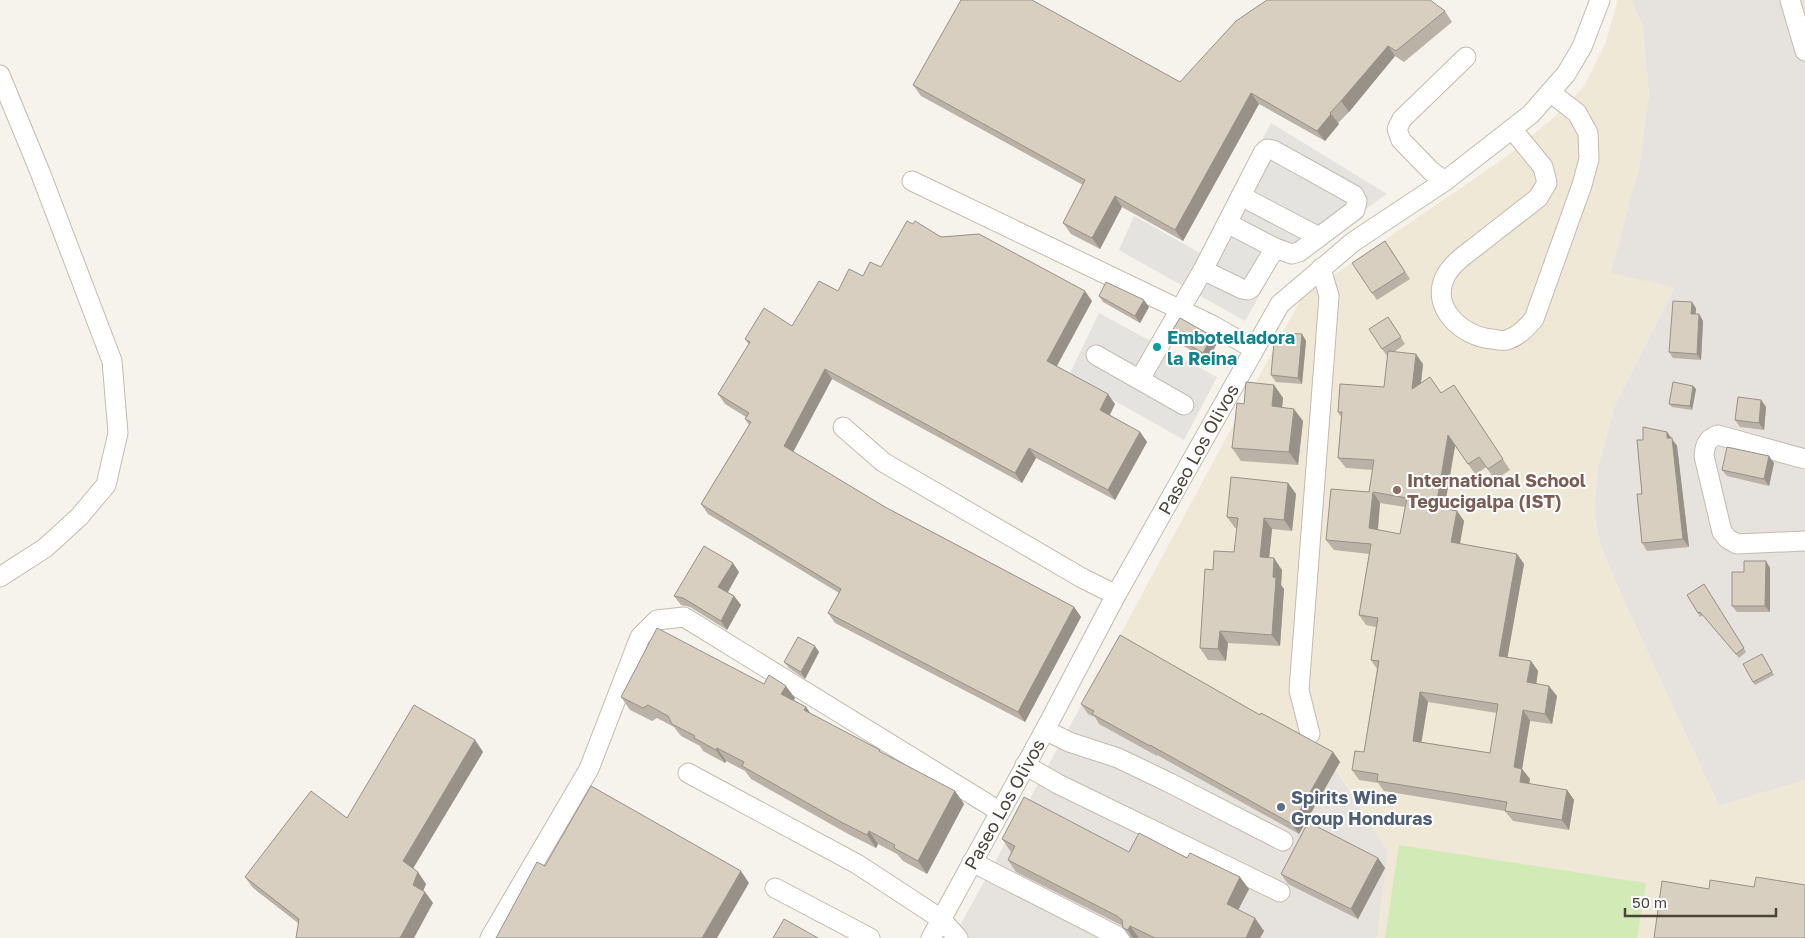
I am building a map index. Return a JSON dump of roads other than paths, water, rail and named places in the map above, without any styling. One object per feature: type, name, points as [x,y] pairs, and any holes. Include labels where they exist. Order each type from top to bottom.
[{"type":"street","name":"Paseo Los Olivos","points":[[931,938],[1045,730],[1116,595],[1280,304],[1353,242],[1444,181],[1531,114],[1566,74],[1582,47],[1600,0]]},
{"type":"street","points":[[1790,0],[1805,51]]},
{"type":"street","points":[[1444,181],[1431,171],[1401,140],[1397,128],[1402,118],[1466,58]]},
{"type":"street","points":[[0,75],[40,172],[112,361],[118,433],[106,485],[79,517],[44,548],[0,577]]},
{"type":"street","points":[[1512,129],[1543,167],[1546,182],[1538,198],[1456,262],[1445,277],[1441,294],[1447,313],[1456,325],[1472,335],[1489,339],[1506,340],[1522,332],[1534,319],[1582,185],[1589,159],[1588,133],[1577,113],[1550,92]]},
{"type":"street","points":[[1140,379],[1203,270],[1227,223],[1263,153],[1267,149],[1274,150],[1354,195],[1358,201],[1355,210],[1299,252],[1292,254],[1275,248],[1227,223]]},
{"type":"street","points":[[912,181],[1212,325],[1254,349]]},
{"type":"street","points":[[1241,196],[1319,237]]},
{"type":"street","points":[[1203,270],[1242,289],[1248,290],[1252,288],[1275,248]]},
{"type":"street","points":[[1310,734],[1298,690],[1329,296],[1321,268]]},
{"type":"street","points":[[1096,355],[1184,405]]},
{"type":"street","points":[[843,427],[883,462],[1082,578],[1116,595]]},
{"type":"street","points":[[1805,459],[1718,435],[1709,438],[1705,446],[1704,456],[1722,532],[1728,539],[1736,544],[1805,541]]},
{"type":"street","points":[[490,938],[589,769],[640,637],[657,620],[684,617],[999,811]]},
{"type":"street","points":[[1045,730],[1069,742],[1118,758],[1283,841]]},
{"type":"street","points":[[1025,765],[1058,784],[1280,892]]},
{"type":"street","points":[[688,772],[857,864],[941,918],[958,938]]},
{"type":"street","points":[[972,862],[1121,938]]},
{"type":"street","points":[[775,888],[870,938]]},
{"type":"place","name":"Embotelladora la Reina","points":[[1157,347]]},
{"type":"place","name":"International School Tegucigalpa (IST)","points":[[1397,490]]},
{"type":"place","name":"Spirits Wine Group Honduras","points":[[1281,807]]}]
